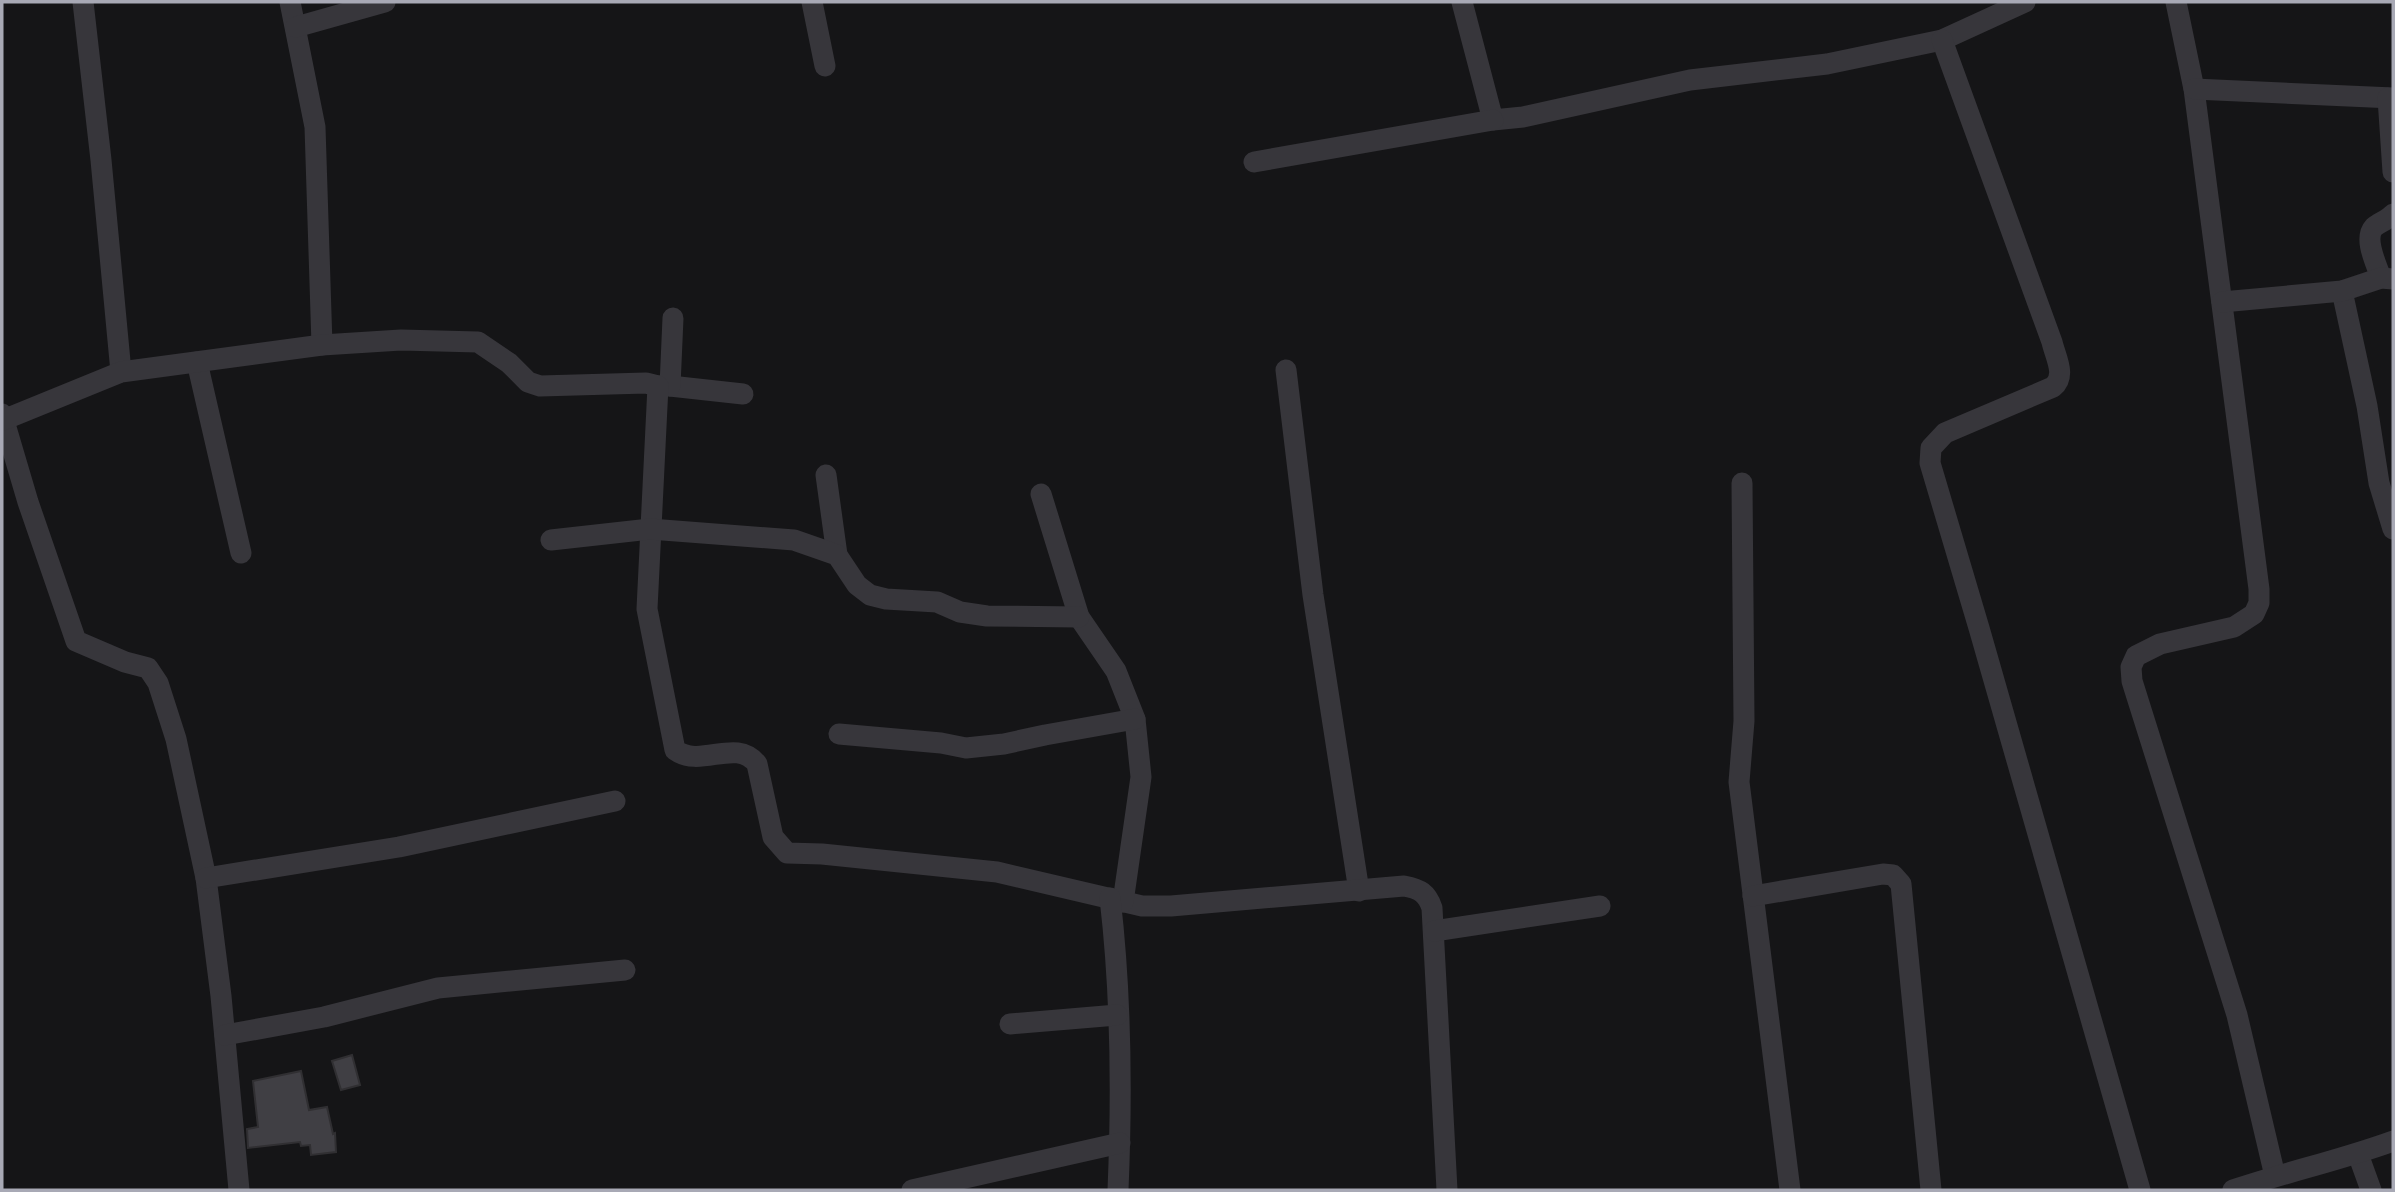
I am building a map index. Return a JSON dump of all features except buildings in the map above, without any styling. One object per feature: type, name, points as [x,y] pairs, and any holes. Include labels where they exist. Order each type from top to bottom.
[{"type":"street","points":[[83,2],[102,160],[121,372]]},
{"type":"street","points":[[290,2],[316,127],[322,345]]},
{"type":"street","points":[[296,27],[385,2]]},
{"type":"street","points":[[812,2],[825,66]]},
{"type":"street","points":[[1462,2],[1493,120]]},
{"type":"street","points":[[1254,162],[1523,117],[1690,80],[1827,64],[1942,40],[2025,2]]},
{"type":"street","points":[[2176,2],[2194,89],[2259,603],[2254,614],[2234,626],[2160,644],[2136,656],[2131,667],[2132,681],[2237,1015],[2275,1176]]},
{"type":"street","points":[[1942,40],[2052,342],[2061,377],[2059,383],[2053,387],[1945,433],[1931,448],[1930,463],[2140,1190]]},
{"type":"street","points":[[2194,89],[2391,98],[2393,172]]},
{"type":"street","points":[[2222,302],[2342,291],[2387,278],[2372,250],[2371,232],[2393,214]]},
{"type":"street","points":[[2342,291],[2367,406],[2379,483],[2393,529]]},
{"type":"street","points":[[673,318],[650,529],[647,609],[675,750],[691,758],[741,751],[752,757],[757,764],[774,837],[787,853],[997,872],[1142,906],[1171,906],[1404,886],[1419,889],[1428,897],[1432,908],[1447,1190]]},
{"type":"street","points":[[239,1190],[225,1035],[206,878],[176,739],[158,683],[148,668],[125,662],[76,641],[32,514],[2,416],[121,372],[322,345],[401,340],[478,342],[509,363],[528,382],[540,386],[646,383],[743,394]]},
{"type":"street","points":[[197,362],[241,553]]},
{"type":"street","points":[[1286,370],[1313,595],[1359,891]]},
{"type":"street","points":[[826,475],[837,555],[857,585],[870,596],[937,602],[960,612],[987,616],[1079,618]]},
{"type":"street","points":[[1742,483],[1744,721],[1739,782],[1790,1190]]},
{"type":"street","points":[[1041,494],[1079,618],[1116,671],[1135,719],[1141,777],[1116,900],[1120,1143],[1118,1190]]},
{"type":"street","points":[[551,540],[650,529],[794,540],[837,555]]},
{"type":"street","points":[[839,734],[941,743],[966,748],[1004,744],[1045,734],[1135,719]]},
{"type":"street","points":[[206,878],[399,847],[615,801]]},
{"type":"street","points":[[1753,896],[1883,874],[1893,875],[1901,884],[1931,1190]]},
{"type":"street","points":[[1434,931],[1600,906]]},
{"type":"street","points":[[225,1035],[324,1017],[438,988],[625,970]]},
{"type":"street","points":[[1010,1024],[1117,1015]]},
{"type":"street","points":[[2233,1190],[2358,1154],[2393,1141]]},
{"type":"street","points":[[912,1190],[1120,1143]]},
{"type":"street","points":[[2358,1154],[2371,1190]]}]
